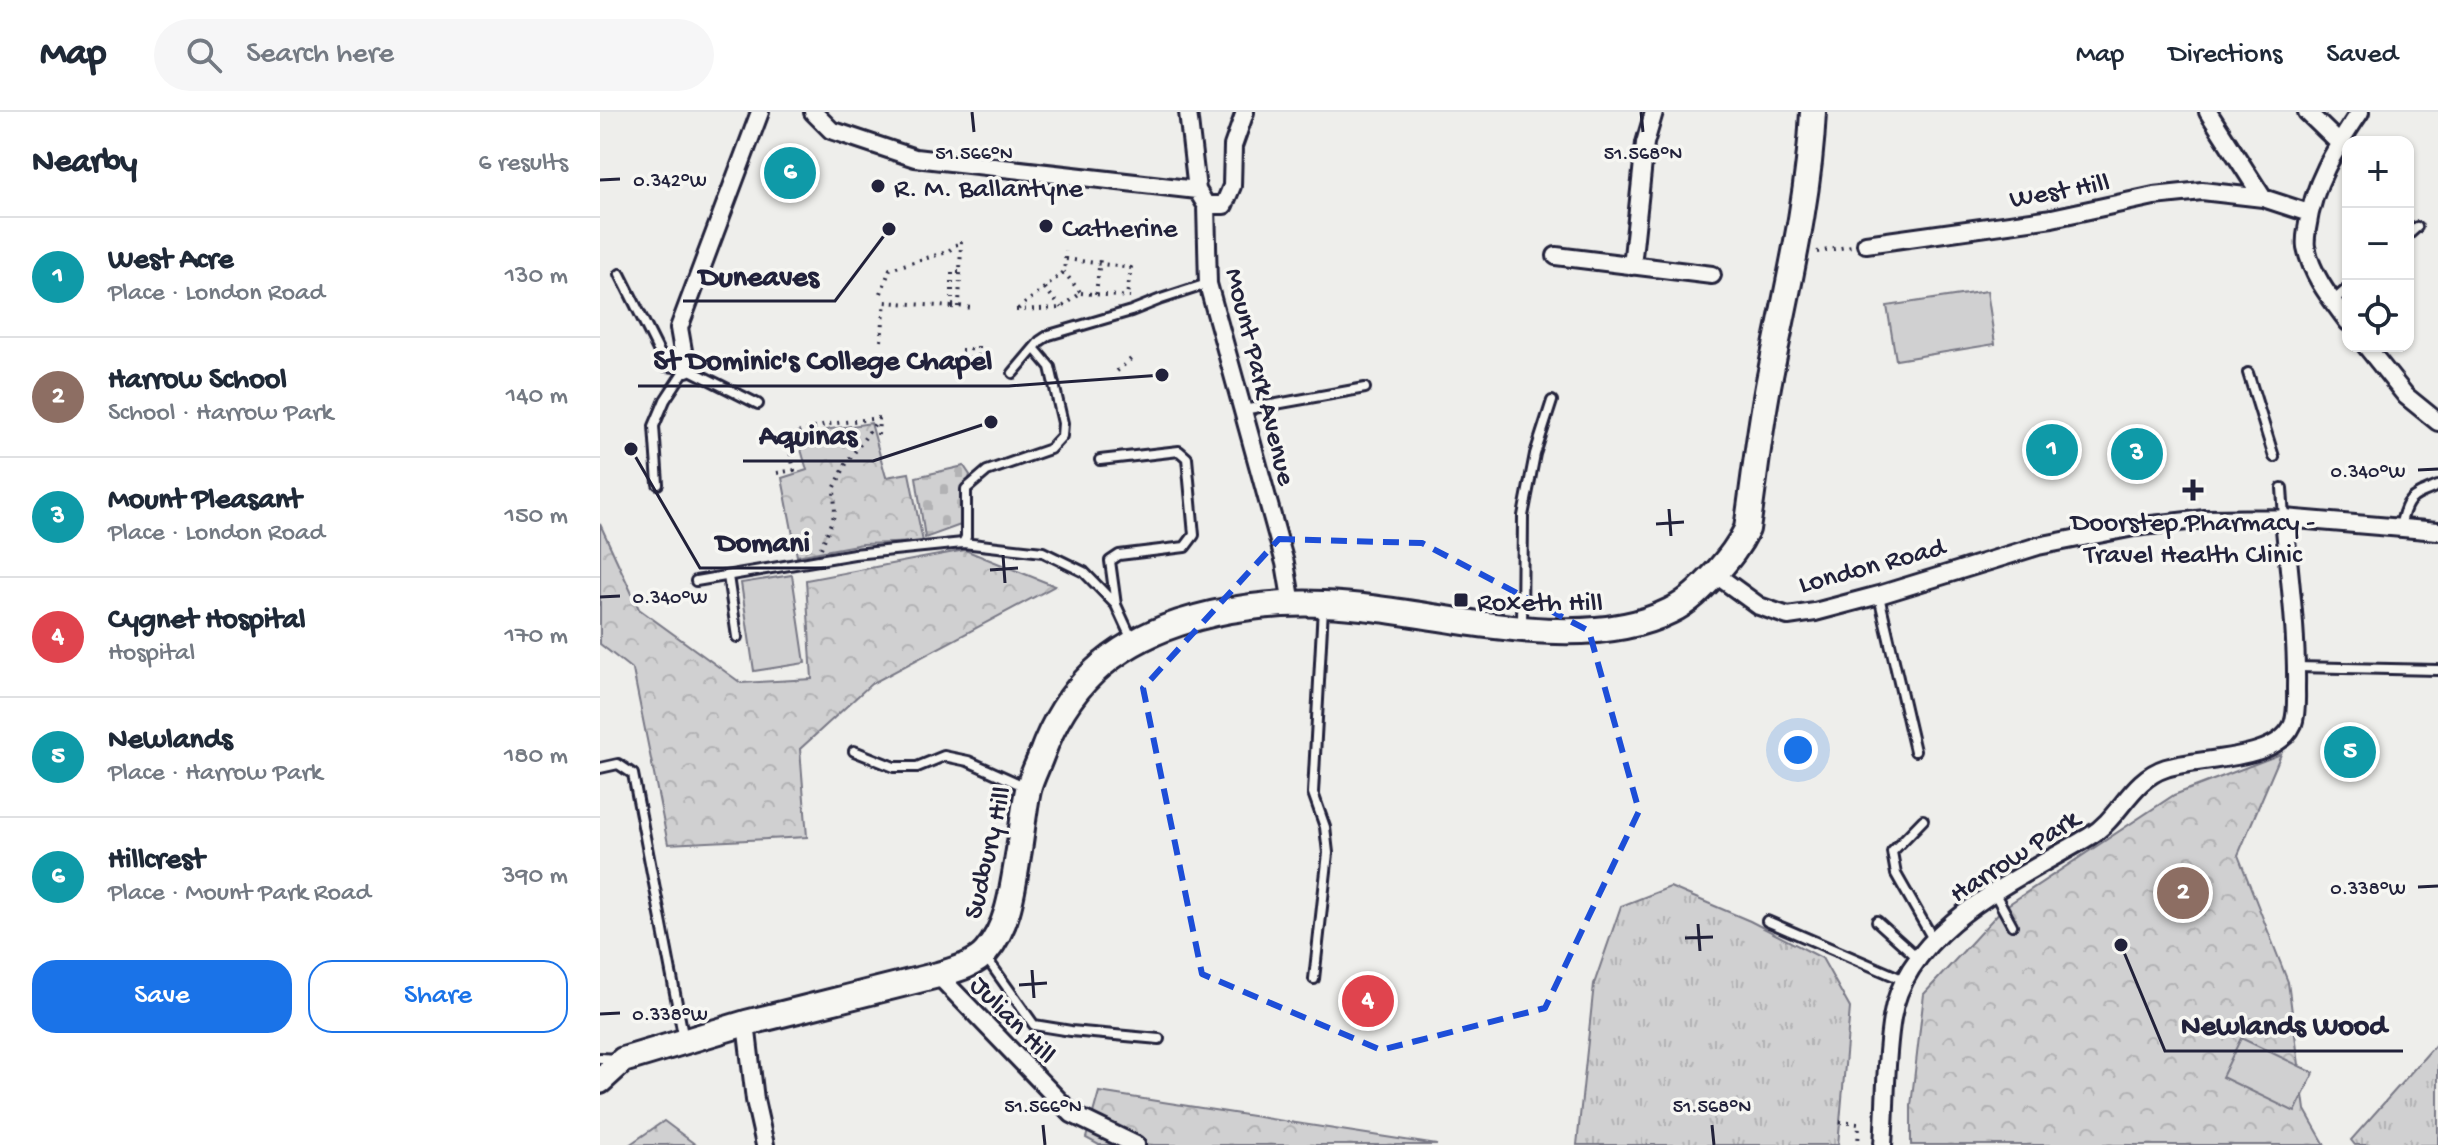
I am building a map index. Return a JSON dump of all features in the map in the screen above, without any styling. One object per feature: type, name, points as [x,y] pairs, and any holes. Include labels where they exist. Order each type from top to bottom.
[{"type":"main road","points":[[1292,604],[1323,604],[1522,628],[1581,631],[1645,621],[1672,611],[1697,593],[1739,548],[1747,529],[1770,374],[1796,256],[1811,150],[1813,112]]},
{"type":"main road","name":"Sudbury Hill","points":[[600,1081],[612,1059],[938,975],[963,967],[984,955],[1001,931],[1012,894],[1029,788],[1051,728],[1075,690],[1107,658],[1180,622],[1238,610],[1292,604]]},
{"type":"street","points":[[686,368],[679,328],[760,112]]},
{"type":"street","points":[[813,112],[831,130],[915,158],[1197,190]]},
{"type":"street","name":"Mount Park Avenue","points":[[1188,112],[1197,190],[1206,205],[1208,284],[1285,563],[1292,604]]},
{"type":"street","points":[[1206,205],[1224,205],[1232,186],[1233,146],[1245,112]]},
{"type":"street","points":[[1632,266],[1645,143],[1654,112]]},
{"type":"street","points":[[2208,112],[2263,198]]},
{"type":"street","points":[[2307,112],[2339,143]]},
{"type":"street","points":[[2342,314],[2317,277],[2305,245],[2317,183],[2360,112]]},
{"type":"street","name":"West Hill","points":[[1866,244],[2052,218],[2154,196],[2202,191],[2263,198],[2309,213]]},
{"type":"street","points":[[1556,256],[1712,275]]},
{"type":"street","points":[[2371,352],[2406,396],[2438,422]]},
{"type":"street","name":"London Road","points":[[1715,574],[1759,606],[1788,616],[1879,595],[2038,546],[2134,527],[2205,519],[2284,518],[2438,531]]},
{"type":"street","name":"Harrow Park","points":[[1883,1145],[1892,1016],[1904,980],[1933,939],[2009,881],[2094,834],[2137,785],[2164,769],[2261,751],[2276,742],[2292,726],[2296,711],[2296,667],[2284,518]]},
{"type":"street","name":"Julian Hill","points":[[938,975],[1072,1114],[1136,1145]]},
{"type":"street","points":[[746,1023],[755,1100],[765,1145]]},
{"type":"lane","points":[[2414,230],[2417,227]]},
{"type":"lane","points":[[620,274],[666,366],[686,368],[758,404]]},
{"type":"lane","points":[[1013,373],[1040,341],[1062,330],[1131,311],[1208,284]]},
{"type":"lane","points":[[2333,301],[2342,293]]},
{"type":"lane","points":[[963,543],[966,537],[966,489],[987,471],[1050,449],[1062,436],[1063,423],[1050,367],[1034,348]]},
{"type":"lane","points":[[658,484],[654,426],[665,400],[686,368]]},
{"type":"lane","points":[[2248,373],[2274,457]]},
{"type":"lane","points":[[1242,410],[1365,388]]},
{"type":"lane","points":[[1522,628],[1523,516],[1538,443],[1552,401]]},
{"type":"lane","points":[[1100,460],[1179,451],[1187,458],[1194,535],[1185,547],[1119,555],[1110,561],[1116,605],[1133,643]]},
{"type":"lane","points":[[2400,528],[2403,511],[2412,497],[2438,486]]},
{"type":"lane","points":[[2282,488],[2284,518]]},
{"type":"lane","points":[[696,581],[854,554],[963,543],[1043,552],[1084,572],[1116,605]]},
{"type":"lane","points":[[728,576],[737,637]]},
{"type":"lane","points":[[1879,595],[1915,751]]},
{"type":"lane","points":[[1314,979],[1328,853],[1325,827],[1313,793],[1323,604]]},
{"type":"lane","points":[[2296,667],[2438,670]]},
{"type":"lane","points":[[854,751],[894,767],[917,767],[944,756],[968,761],[1029,788]]},
{"type":"lane","points":[[600,768],[618,764],[633,774],[684,1042]]},
{"type":"lane","points":[[1923,820],[1892,852],[1896,874],[1933,939]]},
{"type":"lane","points":[[1994,892],[2012,925]]},
{"type":"lane","points":[[1767,921],[1904,980]]},
{"type":"lane","points":[[1877,921],[1918,958]]},
{"type":"lane","points":[[984,955],[1034,1025],[1159,1039]]},
{"type":"path","points":[[881,293],[890,269],[947,252],[961,241],[959,308],[885,302],[881,341]]},
{"type":"path","points":[[1796,256],[1866,244]]},
{"type":"path","points":[[1066,251],[1064,272],[1016,310],[1061,308],[1081,293],[1161,299]]},
{"type":"path","points":[[1066,259],[1100,261],[1131,268],[1127,296]]},
{"type":"path","points":[[1096,294],[1100,261]]},
{"type":"path","points":[[959,272],[952,272],[952,305],[972,308]]},
{"type":"path","points":[[1064,272],[1081,293]]},
{"type":"path","points":[[1044,288],[1061,308]]},
{"type":"path","points":[[961,353],[970,350],[969,364],[978,364],[978,345]]},
{"type":"path","points":[[1117,371],[1132,358]]},
{"type":"path","points":[[878,435],[879,418]]},
{"type":"path","points":[[777,473],[794,470],[787,436],[829,424],[879,418]]},
{"type":"path","points":[[817,561],[835,513],[834,489],[846,464],[879,418]]},
{"type":"path","points":[[1840,1122],[1859,1124],[1858,1145]]},
{"type":"highlighted area","points":[[1279,539],[1422,543],[1589,631],[1639,811],[1545,1008],[1381,1050],[1202,974],[1143,688]]},
{"type":"green space","points":[[1987,291],[1995,344],[1896,360],[1887,306]]},
{"type":"green space","points":[[871,423],[886,477],[909,473],[923,542],[862,544],[797,556],[782,478],[807,470],[798,439],[831,429]]},
{"type":"green space","points":[[964,466],[970,475],[966,489],[966,523],[925,538],[916,477]]},
{"type":"green space","points":[[600,524],[639,609],[741,683],[812,679],[806,580],[965,550],[1055,586],[871,684],[800,749],[807,837],[668,844],[633,670],[600,644]]},
{"type":"green space","points":[[792,575],[805,663],[754,671],[741,583]]},
{"type":"green space","points":[[2281,754],[2238,855],[2288,982],[2305,1110],[2325,1145],[1911,1145],[1911,1106],[1924,994],[2003,908],[2174,795]]},
{"type":"green space","points":[[1670,887],[1750,921],[1822,958],[1850,1008],[1838,1145],[1577,1145],[1594,984],[1621,906]]},
{"type":"green space","points":[[2241,1038],[2314,1073],[2295,1112],[2222,1077]]},
{"type":"green space","points":[[2438,1042],[2438,1145],[2355,1145],[2351,1140]]},
{"type":"green space","points":[[1099,1092],[1437,1145],[1099,1145],[1086,1138]]},
{"type":"green space","points":[[664,1121],[696,1145],[629,1145]]},
{"type":"place","name":"Hillcrest","points":[[790,173]]},
{"type":"place","name":"R. M. Ballantyne","points":[[878,186]]},
{"type":"place","name":"Catherine","points":[[1046,226]]},
{"type":"place","name":"Duneaves","points":[[889,229]]},
{"type":"place","name":"St Dominic's College Chapel","points":[[1162,375]]},
{"type":"place","name":"Aquinas","points":[[991,422]]},
{"type":"place","name":"Domani","points":[[631,449]]},
{"type":"place","name":"West Acre","points":[[2052,450]]},
{"type":"place","name":"Mount Pleasant","points":[[2137,454]]},
{"type":"place","name":"Doorstep Pharmacy - Travel Health Clinic","points":[[2193,490]]},
{"type":"place","name":"Roxeth Hill","points":[[1461,600]]},
{"type":"place","name":"Newlands","points":[[2350,752]]},
{"type":"place","name":"Harrow School","points":[[2183,893]]},
{"type":"place","name":"Newlands Wood","points":[[2121,945]]},
{"type":"place","name":"Cygnet Hospital","points":[[1368,1001]]}]
